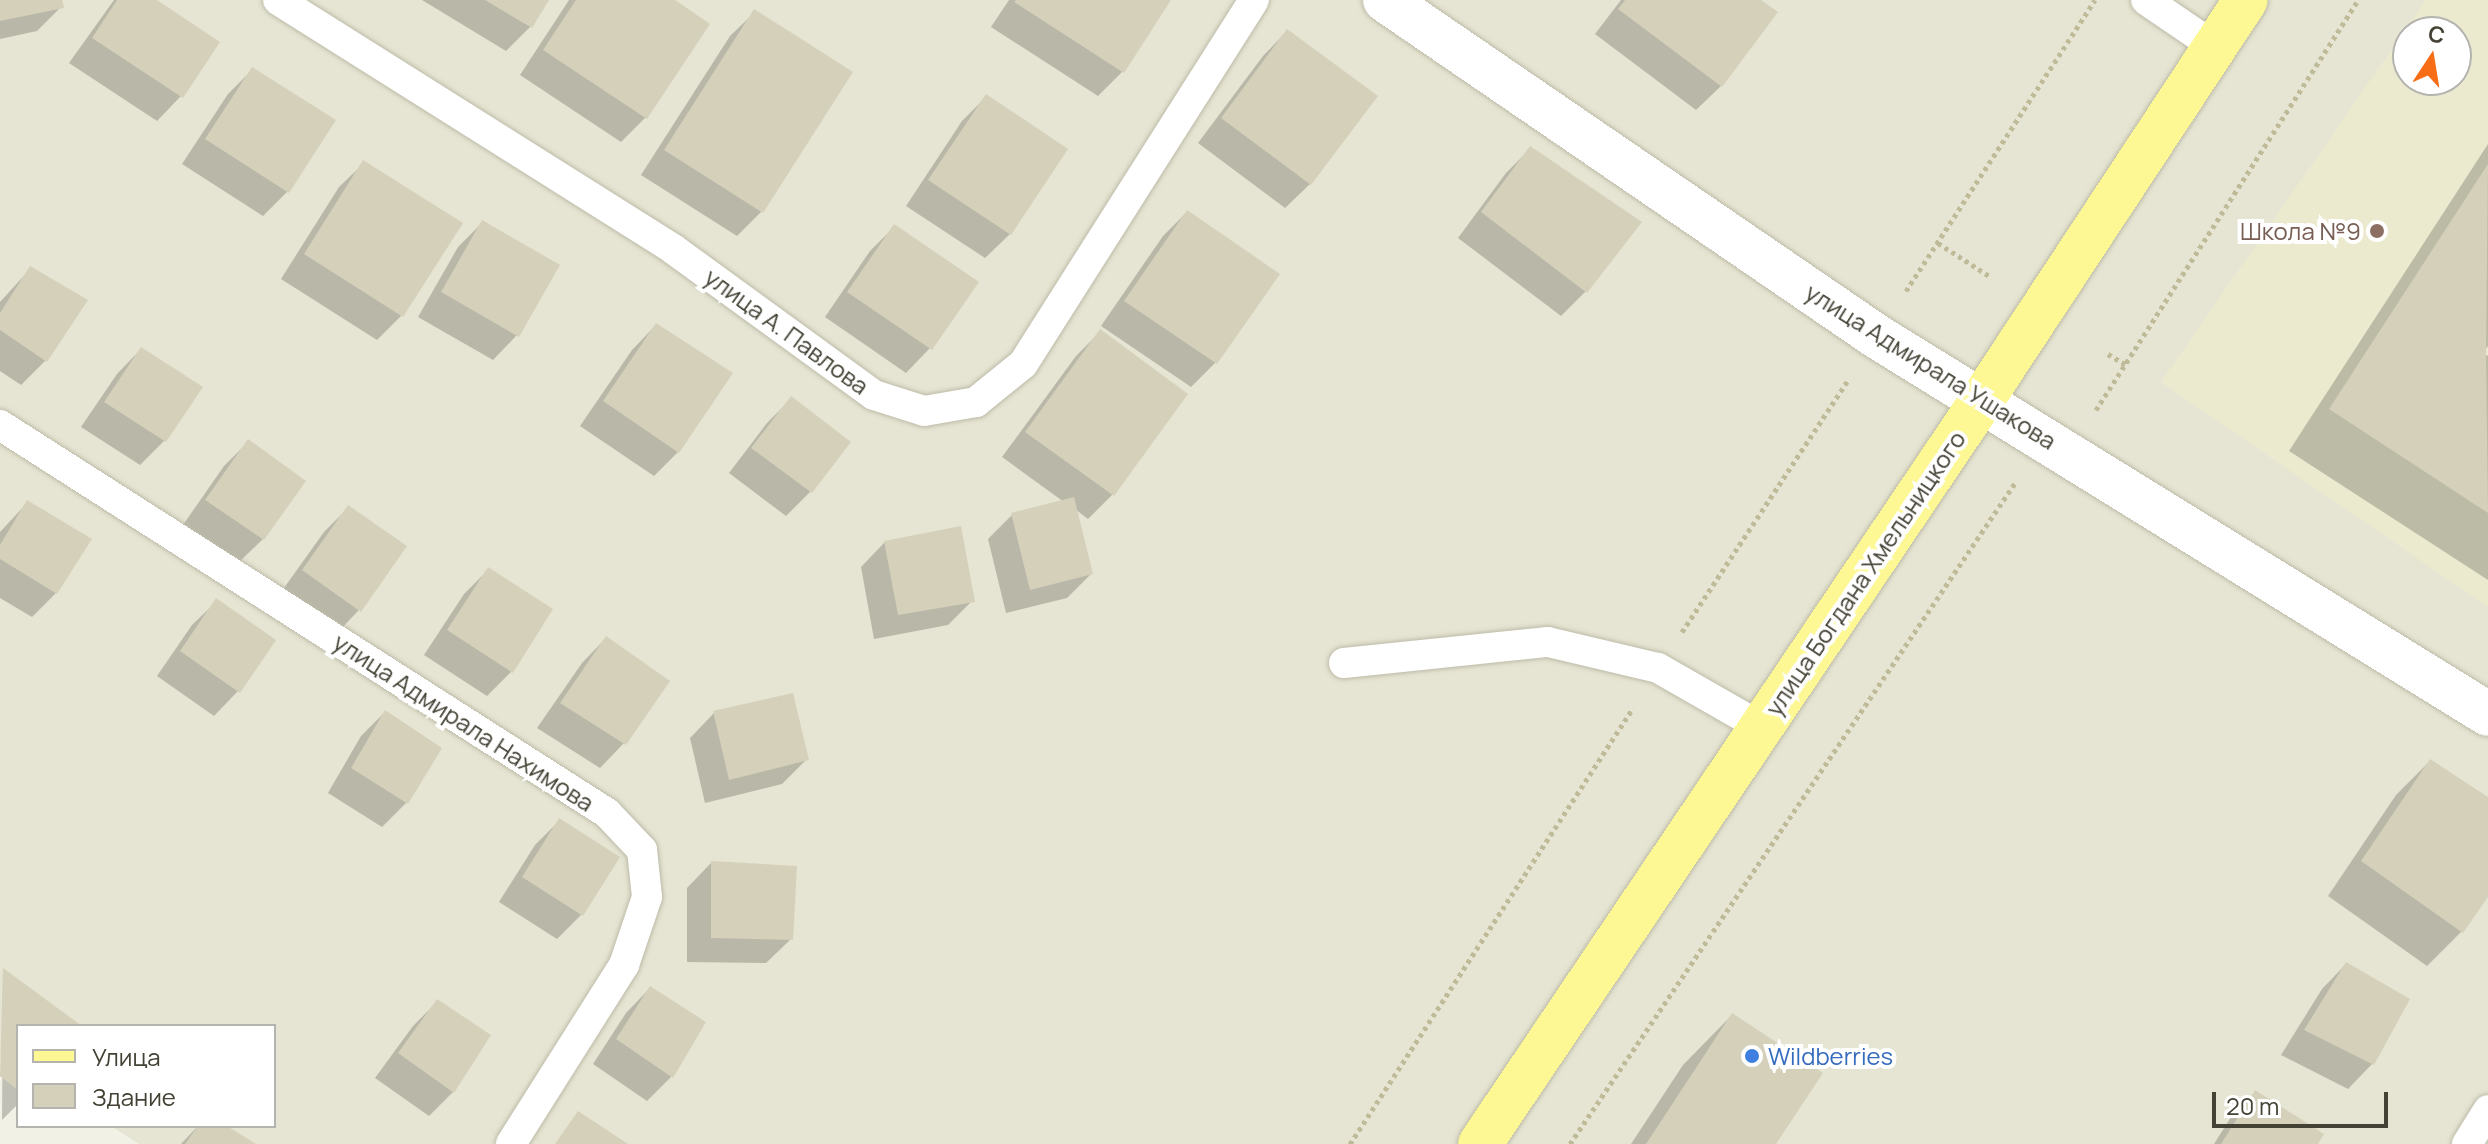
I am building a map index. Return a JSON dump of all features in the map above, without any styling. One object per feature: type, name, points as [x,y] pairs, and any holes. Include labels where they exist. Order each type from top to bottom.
[{"type":"main road","name":"улица Богдана Хмельницкого","points":[[1480,1144],[1982,400],[2246,0]]},
{"type":"street","name":"улица Адмирала Ушакова","points":[[1385,0],[1876,336],[2488,714]]},
{"type":"lane","name":"улица А. Павлова","points":[[278,0],[673,249],[874,395],[924,411],[976,402],[1023,364],[1254,0]]},
{"type":"lane","points":[[2146,0],[2215,47]]},
{"type":"lane","name":"улица Адмирала Нахимова","points":[[0,425],[607,813],[642,850],[647,897],[624,965],[511,1144]]},
{"type":"lane","points":[[1344,663],[1548,642],[1658,668],[1761,727]]},
{"type":"lane","points":[[2467,1144],[2488,1110]]},
{"type":"path","points":[[1904,295],[2095,0]]},
{"type":"path","points":[[2089,420],[2358,0]]},
{"type":"path","points":[[1938,243],[1991,277]]},
{"type":"path","points":[[2108,354],[2126,365]]},
{"type":"path","points":[[1350,1144],[1849,378]]},
{"type":"path","points":[[1570,1144],[2021,473]]},
{"type":"shaded area","points":[[0,0],[2488,0],[2488,1144],[139,1144],[114,1128],[276,1128],[276,1024],[16,1024],[16,1064],[0,1053]]},
{"type":"shaded area","name":"Школа №9","points":[[2426,0],[2488,0],[2488,607],[2161,382],[2392,49],[2392,96],[2472,96],[2472,16],[2415,16]]},
{"type":"building","points":[[0,0],[62,0],[64,8],[0,21]]},
{"type":"building","points":[[117,0],[157,0],[220,42],[183,98],[92,38]]},
{"type":"building","points":[[485,0],[549,0],[532,28]]},
{"type":"building","points":[[576,0],[675,0],[710,24],[647,119],[543,50]]},
{"type":"building","points":[[1171,0],[1124,73],[1014,2]]},
{"type":"building","points":[[1625,0],[1761,0],[1778,12],[1722,87],[1618,9]]},
{"type":"building","points":[[754,9],[853,72],[763,213],[664,150]]},
{"type":"building","points":[[1287,29],[1378,96],[1311,185],[1221,118]]},
{"type":"building","points":[[252,67],[336,120],[289,193],[205,139]]},
{"type":"building","points":[[986,94],[1068,149],[1011,235],[928,180]]},
{"type":"building","points":[[1530,146],[1642,222],[1587,293],[1481,212]]},
{"type":"building","points":[[363,160],[463,223],[403,317],[304,254]]},
{"type":"building","points":[[2488,164],[2486,352],[2488,513],[2329,409]]},
{"type":"building","points":[[1187,210],[1280,274],[1217,364],[1124,301]]},
{"type":"building","points":[[482,220],[560,265],[519,337],[441,292]]},
{"type":"building","points":[[894,224],[979,282],[932,350],[847,292]]},
{"type":"building","points":[[30,266],[88,300],[47,362],[0,330],[0,313]]},
{"type":"building","points":[[656,323],[733,373],[679,453],[603,401]]},
{"type":"building","points":[[1100,329],[1188,394],[1114,496],[1025,432]]},
{"type":"building","points":[[141,347],[203,387],[166,442],[104,402]]},
{"type":"building","points":[[791,396],[851,442],[812,493],[751,448]]},
{"type":"building","points":[[248,439],[306,481],[264,540],[205,500]]},
{"type":"building","points":[[1074,497],[1093,574],[1030,590],[1011,513]]},
{"type":"building","points":[[27,500],[92,539],[57,594],[0,559],[0,545]]},
{"type":"building","points":[[348,505],[407,546],[361,612],[302,570]]},
{"type":"building","points":[[961,526],[975,602],[898,615],[884,541]]},
{"type":"building","points":[[488,567],[553,609],[513,673],[447,630]]},
{"type":"building","points":[[216,598],[276,640],[240,693],[180,651]]},
{"type":"building","points":[[606,636],[670,681],[626,745],[560,703]]},
{"type":"building","points":[[793,693],[809,760],[729,780],[713,711]]},
{"type":"building","points":[[385,710],[442,748],[408,804],[351,768]]},
{"type":"building","points":[[2430,759],[2488,797],[2488,897],[2463,933],[2361,861]]},
{"type":"building","points":[[559,818],[620,857],[583,916],[522,877]]},
{"type":"building","points":[[711,861],[797,866],[793,940],[711,938]]},
{"type":"building","points":[[2346,962],[2410,999],[2374,1065],[2304,1030]]},
{"type":"building","points":[[3,968],[79,1024],[16,1024],[16,1088],[0,1076]]},
{"type":"building","points":[[650,986],[706,1022],[673,1078],[616,1039]]},
{"type":"building","points":[[437,999],[491,1035],[454,1093],[398,1053]]},
{"type":"building","points":[[1732,1013],[1823,1073],[1776,1144],[1646,1144]]},
{"type":"building","points":[[2255,1090],[2324,1134],[2318,1144],[2221,1144]]},
{"type":"building","points":[[578,1111],[628,1144],[555,1144]]},
{"type":"building","points":[[197,1128],[230,1128],[256,1144],[185,1144]]},
{"type":"place","name":"Школа №9","points":[[2377,231]]},
{"type":"place","name":"Wildberries","points":[[1752,1056]]}]
